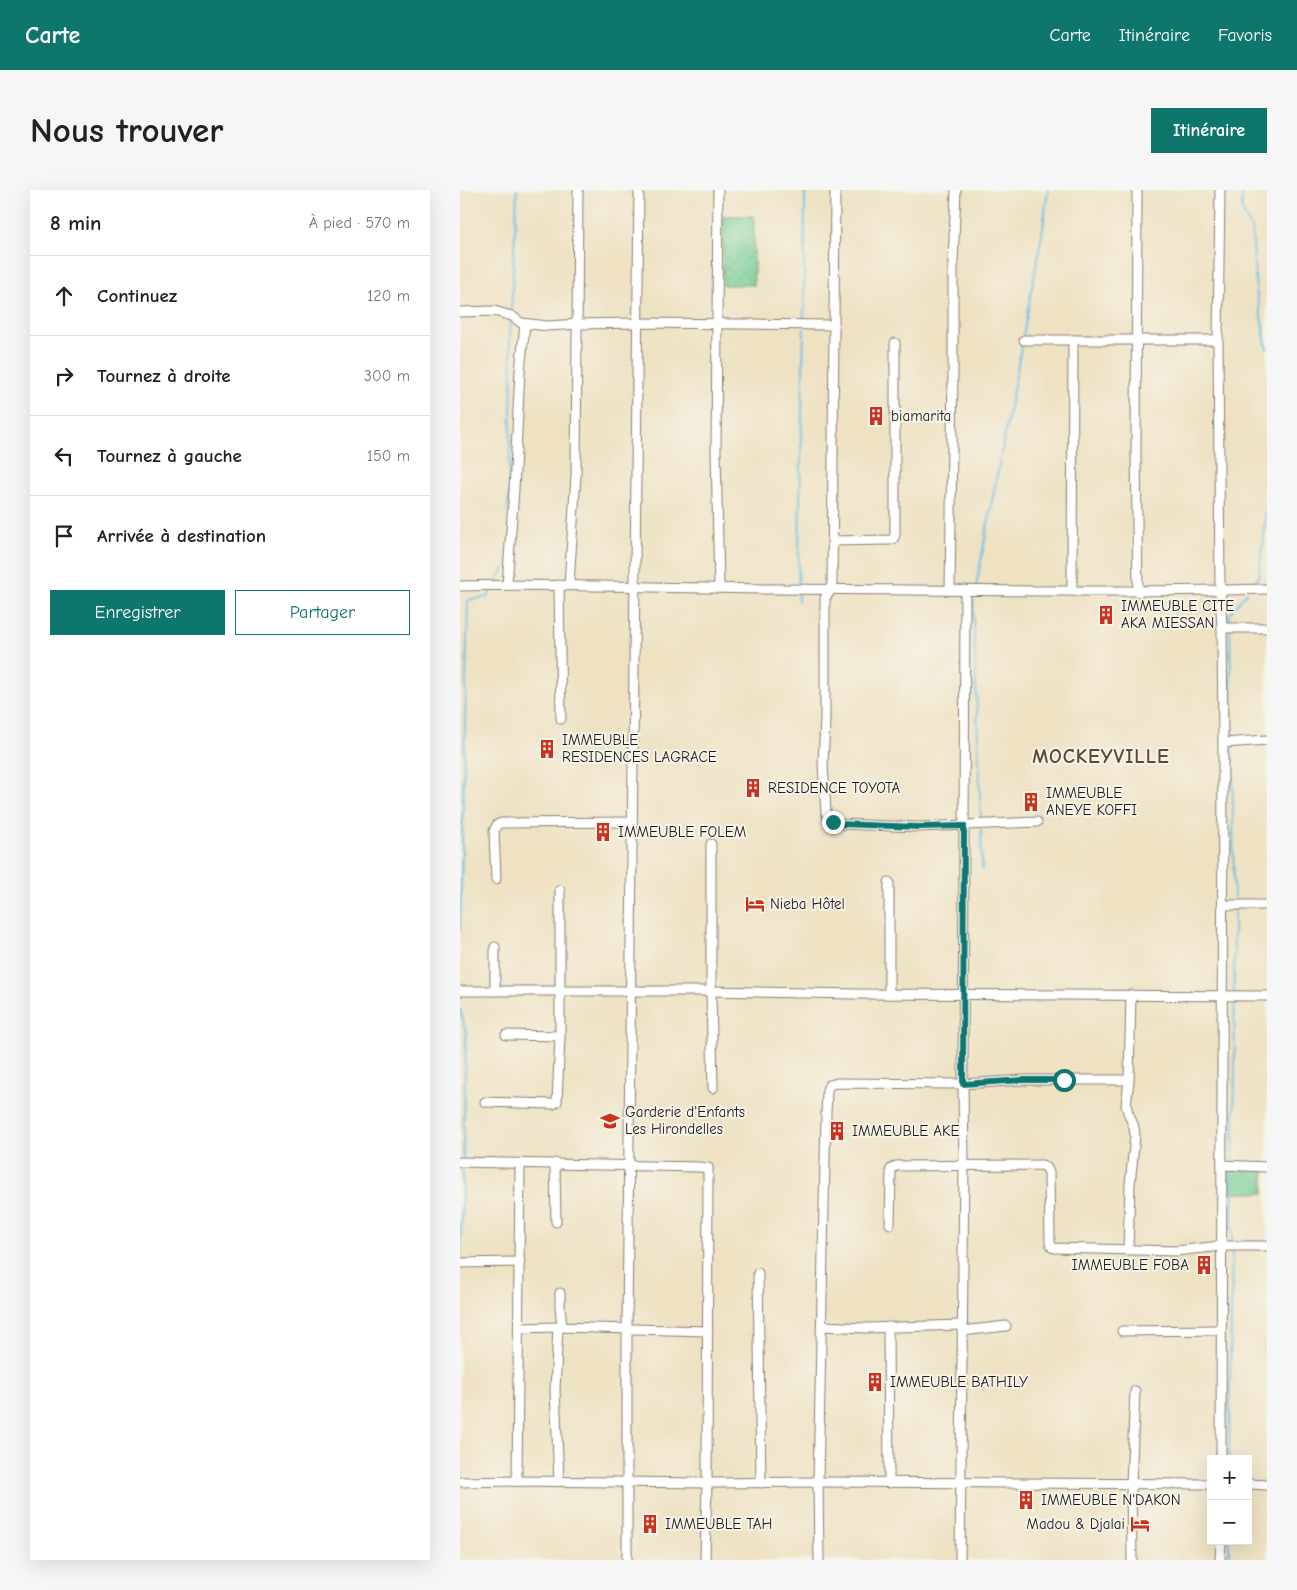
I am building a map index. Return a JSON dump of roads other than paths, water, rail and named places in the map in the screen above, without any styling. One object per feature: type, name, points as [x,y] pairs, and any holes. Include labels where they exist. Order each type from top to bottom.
[{"type":"street","points":[[570,585],[576,475],[578,324],[576,250],[578,190]]},
{"type":"street","points":[[627,1560],[631,822],[639,190]]},
{"type":"street","points":[[718,190],[716,452],[719,588]]},
{"type":"street","points":[[835,190],[832,589],[825,598],[823,765],[826,812],[828,818],[838,824],[919,827],[1037,822]]},
{"type":"street","points":[[950,590],[953,263],[956,190]]},
{"type":"street","points":[[1137,190],[1138,592]]},
{"type":"street","points":[[1220,190],[1218,340],[1223,743],[1221,1455]]},
{"type":"street","points":[[460,312],[494,311],[512,316],[517,321],[525,324],[548,326],[637,323],[834,325]]},
{"type":"street","points":[[507,585],[520,371],[525,324]]},
{"type":"street","points":[[1024,340],[1218,340]]},
{"type":"street","points":[[1072,592],[1073,340]]},
{"type":"street","points":[[832,541],[890,540],[895,535],[895,343]]},
{"type":"street","points":[[559,585],[561,719]]},
{"type":"street","points":[[460,586],[570,585],[1072,592],[1267,589]]},
{"type":"street","points":[[960,1560],[964,1165],[965,590]]},
{"type":"street","points":[[1222,628],[1267,628]]},
{"type":"street","points":[[1223,743],[1267,740]]},
{"type":"street","points":[[496,879],[494,830],[496,825],[501,823],[631,822]]},
{"type":"street","points":[[711,844],[713,1088]]},
{"type":"street","points":[[889,994],[890,882]]},
{"type":"street","points":[[485,1102],[553,1104],[557,1102],[560,1036],[560,890]]},
{"type":"street","points":[[1222,905],[1267,906]]},
{"type":"street","points":[[494,947],[495,991]]},
{"type":"street","points":[[460,991],[711,991],[1267,996]]},
{"type":"street","points":[[1128,1250],[1130,1184],[1135,1136],[1134,1126],[1126,1105],[1129,1080],[1132,995]]},
{"type":"street","points":[[506,1035],[560,1036]]},
{"type":"street","points":[[819,1560],[818,1482],[826,1114],[829,1086],[837,1083],[963,1084],[1023,1080],[1129,1080]]},
{"type":"street","points":[[460,1162],[708,1168],[705,1560]]},
{"type":"street","points":[[517,1481],[520,1163]]},
{"type":"street","points":[[555,1163],[556,1222]]},
{"type":"street","points":[[890,1224],[891,1169],[893,1167],[1042,1165],[1047,1168],[1049,1173],[1052,1247],[1054,1248],[1176,1251],[1221,1246],[1267,1246]]},
{"type":"street","points":[[1222,1166],[1267,1167]]},
{"type":"street","points":[[460,1263],[520,1262]]},
{"type":"street","points":[[758,1273],[761,1482]]},
{"type":"street","points":[[559,1481],[555,1390],[560,1327],[560,1293]]},
{"type":"street","points":[[822,1326],[962,1328],[1006,1326]]},
{"type":"street","points":[[888,1327],[888,1483]]},
{"type":"street","points":[[519,1328],[627,1328],[708,1331]]},
{"type":"street","points":[[1122,1331],[1221,1330]]},
{"type":"street","points":[[1132,1560],[1131,1484],[1135,1390]]},
{"type":"street","points":[[460,1482],[1207,1484]]},
{"type":"street","points":[[1252,1484],[1267,1484]]},
{"type":"street","points":[[1220,1560],[1221,1545]]},
{"type":"waterway","points":[[511,314],[517,190]]},
{"type":"waterway","points":[[804,321],[805,190]]},
{"type":"waterway","points":[[1023,336],[1042,235],[1048,190]]},
{"type":"waterway","points":[[1242,190],[1242,210],[1252,229],[1256,290],[1267,349]]},
{"type":"waterway","points":[[508,513],[512,381],[511,318]]},
{"type":"waterway","points":[[798,586],[804,329]]},
{"type":"waterway","points":[[976,587],[1022,343]]},
{"type":"waterway","points":[[1251,586],[1259,576],[1267,506]]},
{"type":"waterway","points":[[496,583],[504,568]]},
{"type":"waterway","points":[[460,929],[468,600],[488,597],[492,589]]},
{"type":"waterway","points":[[798,591],[798,601]]},
{"type":"waterway","points":[[1230,624],[1229,615],[1247,592]]},
{"type":"waterway","points":[[975,594],[973,603],[981,821]]},
{"type":"waterway","points":[[1230,631],[1232,739]]},
{"type":"waterway","points":[[1232,746],[1234,901]]},
{"type":"waterway","points":[[981,829],[982,869]]},
{"type":"waterway","points":[[1234,909],[1234,994]]},
{"type":"waterway","points":[[1233,1161],[1234,999]]},
{"type":"waterway","points":[[460,1009],[466,1032],[463,1159]]},
{"type":"waterway","points":[[460,1259],[463,1164]]},
{"type":"waterway","points":[[1232,1244],[1233,1169]]},
{"type":"waterway","points":[[1229,1455],[1232,1249]]},
{"type":"waterway","points":[[1229,1545],[1229,1560]]},
{"type":"place","name":"biamarita","points":[[876,416]]},
{"type":"place","name":"IMMEUBLE CITE AKA MIESSAN","points":[[1106,615]]},
{"type":"place","name":"IMMEUBLE RESIDENCES LAGRACE","points":[[547,749]]},
{"type":"place","name":"RESIDENCE TOYOTA","points":[[753,788]]},
{"type":"place","name":"IMMEUBLE ANEYE KOFFI","points":[[1031,802]]},
{"type":"place","name":"IMMEUBLE FOLEM","points":[[603,832]]},
{"type":"place","name":"Nieba Hôtel","points":[[755,904]]},
{"type":"place","name":"Garderie d'Enfants Les Hirondelles","points":[[610,1121]]},
{"type":"place","name":"IMMEUBLE AKE","points":[[837,1131]]},
{"type":"place","name":"IMMEUBLE FOBA","points":[[1204,1265]]},
{"type":"place","name":"IMMEUBLE BATHILY","points":[[875,1382]]},
{"type":"place","name":"IMMEUBLE N'DAKON","points":[[1026,1500]]},
{"type":"place","name":"IMMEUBLE TAH","points":[[650,1524]]},
{"type":"place","name":"Madou & Djalai","points":[[1140,1524]]},
{"type":"district","name":"MOCKEYVILLE","points":[[1101,756]]}]
